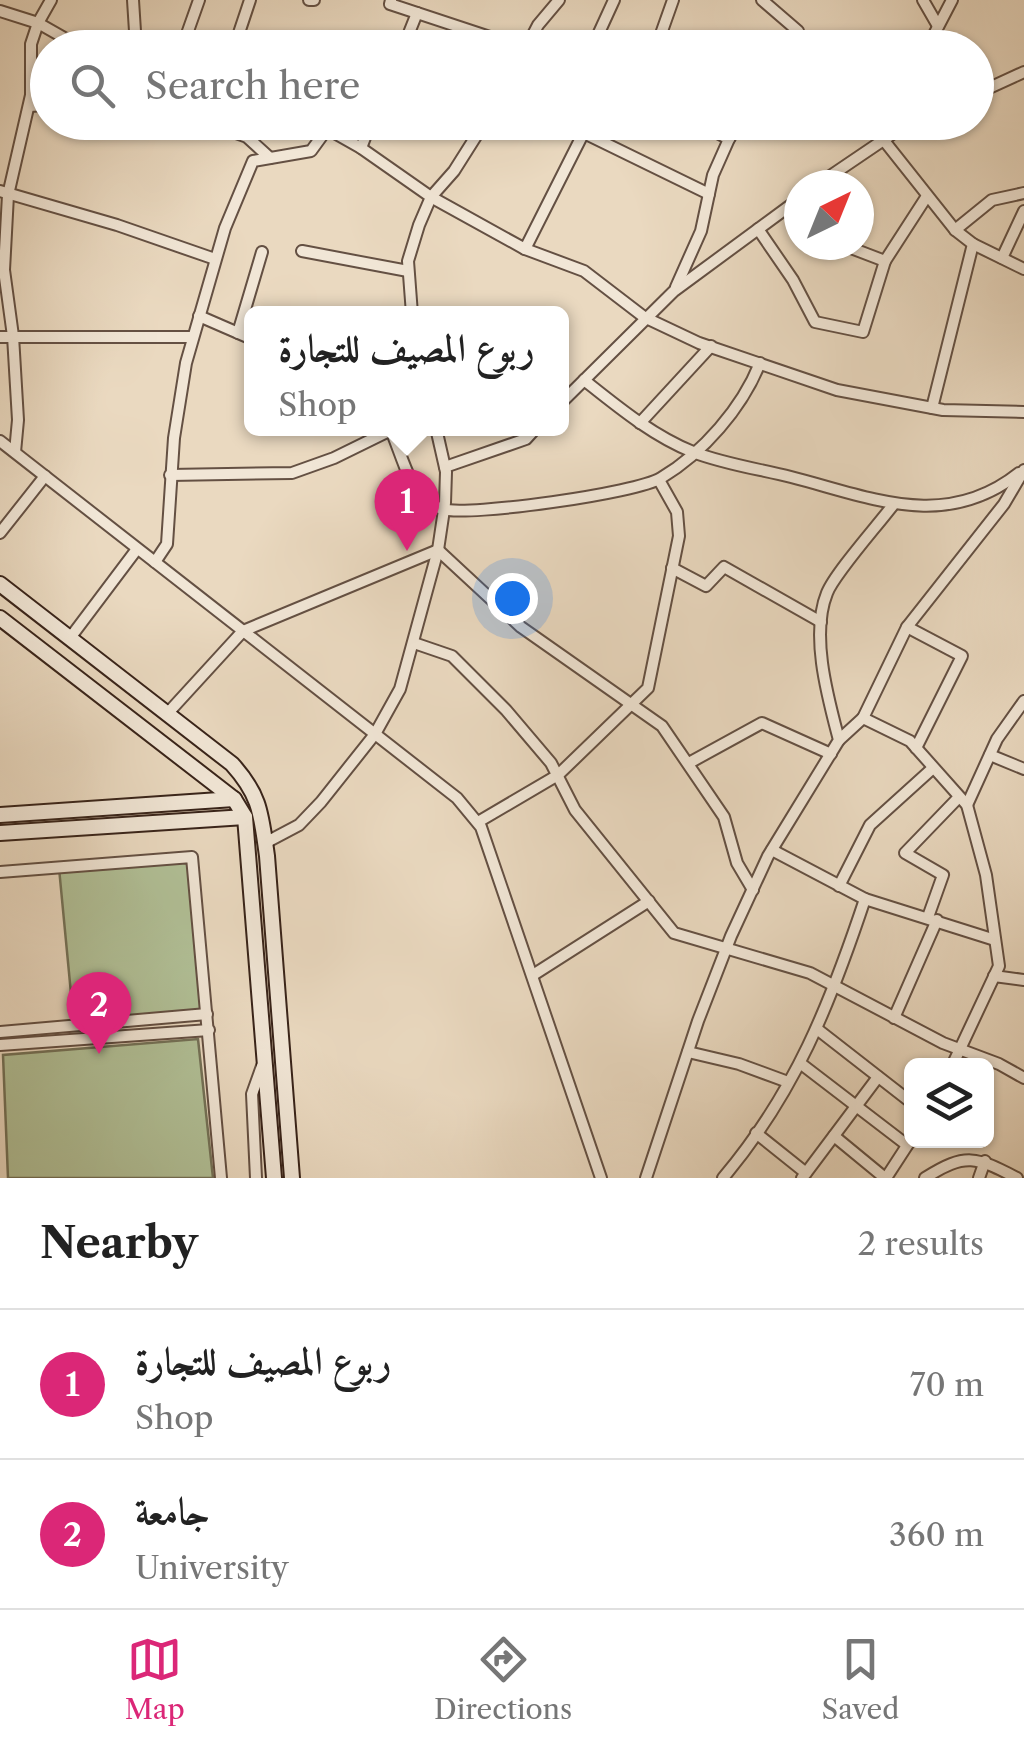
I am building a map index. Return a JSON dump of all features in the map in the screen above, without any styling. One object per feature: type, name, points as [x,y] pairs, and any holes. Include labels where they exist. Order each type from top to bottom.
[{"type":"main road","points":[[0,584],[232,764],[260,803],[292,1178]]},
{"type":"main road","points":[[0,618],[234,799],[244,817],[274,1178]]},
{"type":"main road","points":[[0,815],[234,799]]},
{"type":"main road","points":[[0,833],[244,817]]},
{"type":"street","points":[[36,30],[51,0]]},
{"type":"street","points":[[132,0],[135,30]]},
{"type":"street","points":[[188,30],[199,0]]},
{"type":"street","points":[[240,30],[250,0]]},
{"type":"street","points":[[374,0],[469,30]]},
{"type":"street","points":[[535,30],[559,0]]},
{"type":"street","points":[[600,30],[614,0]]},
{"type":"street","points":[[662,30],[673,0]]},
{"type":"street","points":[[762,0],[798,30]]},
{"type":"street","points":[[922,0],[938,26]]},
{"type":"street","points":[[936,30],[952,0]]},
{"type":"street","points":[[0,11],[50,30]]},
{"type":"street","points":[[410,30],[417,13]]},
{"type":"street","points":[[994,86],[1024,72]]},
{"type":"street","points":[[15,452],[18,420],[4,270],[4,193],[29,106],[30,75]]},
{"type":"street","points":[[250,140],[270,158]]},
{"type":"street","points":[[154,562],[166,544],[170,475],[186,363],[216,258],[253,161],[311,151],[319,140]]},
{"type":"street","points":[[347,140],[431,198],[525,249],[584,271],[644,318],[710,346],[837,390],[932,408],[1024,412]]},
{"type":"street","points":[[361,148],[364,140]]},
{"type":"street","points":[[411,306],[408,271],[413,243],[431,198],[474,140]]},
{"type":"street","points":[[525,249],[580,140]]},
{"type":"street","points":[[608,140],[708,194]]},
{"type":"street","points":[[674,291],[700,230],[713,176],[729,140]]},
{"type":"street","points":[[838,170],[879,140]]},
{"type":"street","points":[[884,140],[955,230],[1024,270]]},
{"type":"street","points":[[4,193],[216,258]]},
{"type":"street","points":[[955,230],[992,200],[1024,194]]},
{"type":"street","points":[[758,228],[794,280],[815,322],[864,332],[885,261],[927,196]]},
{"type":"street","points":[[569,395],[674,291],[784,209]]},
{"type":"street","points":[[1002,258],[1024,210]]},
{"type":"street","points":[[932,408],[974,244]]},
{"type":"street","points":[[302,251],[408,271]]},
{"type":"street","points":[[246,306],[262,252]]},
{"type":"street","points":[[874,257],[885,261]]},
{"type":"street","points":[[238,333],[244,313]]},
{"type":"street","points":[[198,316],[244,336]]},
{"type":"street","points":[[0,336],[193,337]]},
{"type":"street","points":[[640,423],[710,346]]},
{"type":"street","points":[[394,436],[419,496],[444,510],[518,506],[615,493],[659,480],[694,452],[751,385],[760,363]]},
{"type":"street","points":[[584,380],[640,423],[694,452],[894,506],[935,506],[974,498],[1003,486],[1024,470]]},
{"type":"street","points":[[170,475],[292,473],[379,436]]},
{"type":"street","points":[[265,843],[298,824],[321,802],[374,734],[400,689],[438,550],[444,510],[445,467],[438,436]]},
{"type":"street","points":[[445,467],[529,436]]},
{"type":"street","points":[[0,441],[457,798],[478,822],[601,1178]]},
{"type":"street","points":[[646,1178],[727,948],[772,850],[839,740],[863,718],[907,628],[1004,504],[1024,470]]},
{"type":"street","points":[[0,532],[45,476]]},
{"type":"street","points":[[478,822],[558,776],[648,688],[679,536],[677,512],[659,480]]},
{"type":"street","points":[[839,740],[825,686],[821,622],[827,591],[894,506]]},
{"type":"street","points":[[70,638],[137,548]]},
{"type":"street","points":[[167,714],[243,631],[438,550]]},
{"type":"street","points":[[438,550],[520,627],[662,726],[724,817],[737,863],[753,890]]},
{"type":"street","points":[[672,568],[706,586],[724,567],[821,622]]},
{"type":"street","points":[[907,628],[962,656],[916,748]]},
{"type":"street","points":[[414,643],[452,656],[506,710],[551,763],[575,810],[674,932],[810,973],[894,1018],[1024,1078]]},
{"type":"street","points":[[894,1018],[944,876],[905,853],[963,801],[1024,701]]},
{"type":"street","points":[[863,718],[910,742],[963,801],[986,875],[999,966],[956,1058]]},
{"type":"street","points":[[689,763],[762,723],[831,754]]},
{"type":"street","points":[[990,755],[1024,769]]},
{"type":"street","points":[[839,886],[870,825],[933,768]]},
{"type":"street","points":[[772,850],[865,899],[995,940]]},
{"type":"street","points":[[0,872],[192,858],[221,1178]]},
{"type":"street","points":[[723,1178],[800,1063],[836,988],[865,899]]},
{"type":"street","points":[[533,975],[649,901]]},
{"type":"street","points":[[994,976],[1024,980]]},
{"type":"street","points":[[0,1032],[207,1014]]},
{"type":"street","points":[[817,1029],[904,1097]]},
{"type":"street","points":[[0,1045],[209,1030]]},
{"type":"street","points":[[688,1052],[788,1082]]},
{"type":"street","points":[[256,1178],[252,1094],[264,1060]]},
{"type":"street","points":[[800,1063],[904,1139]]},
{"type":"street","points":[[756,1133],[804,1176],[878,1077]]},
{"type":"street","points":[[834,1136],[885,1178],[905,1148]]},
{"type":"street","points":[[925,1178],[964,1158],[985,1161],[1017,1178]]},
{"type":"street","points":[[979,1178],[985,1161]]},
{"type":"green space","points":[[192,857],[207,1014],[74,1025],[59,868]]},
{"type":"green space","points":[[198,1039],[213,1178],[8,1178],[3,1055]]},
{"type":"place","name":"ربوع المصيف للتجارة","points":[[407,551]]},
{"type":"place","name":"جامعة","points":[[99,1054]]}]
